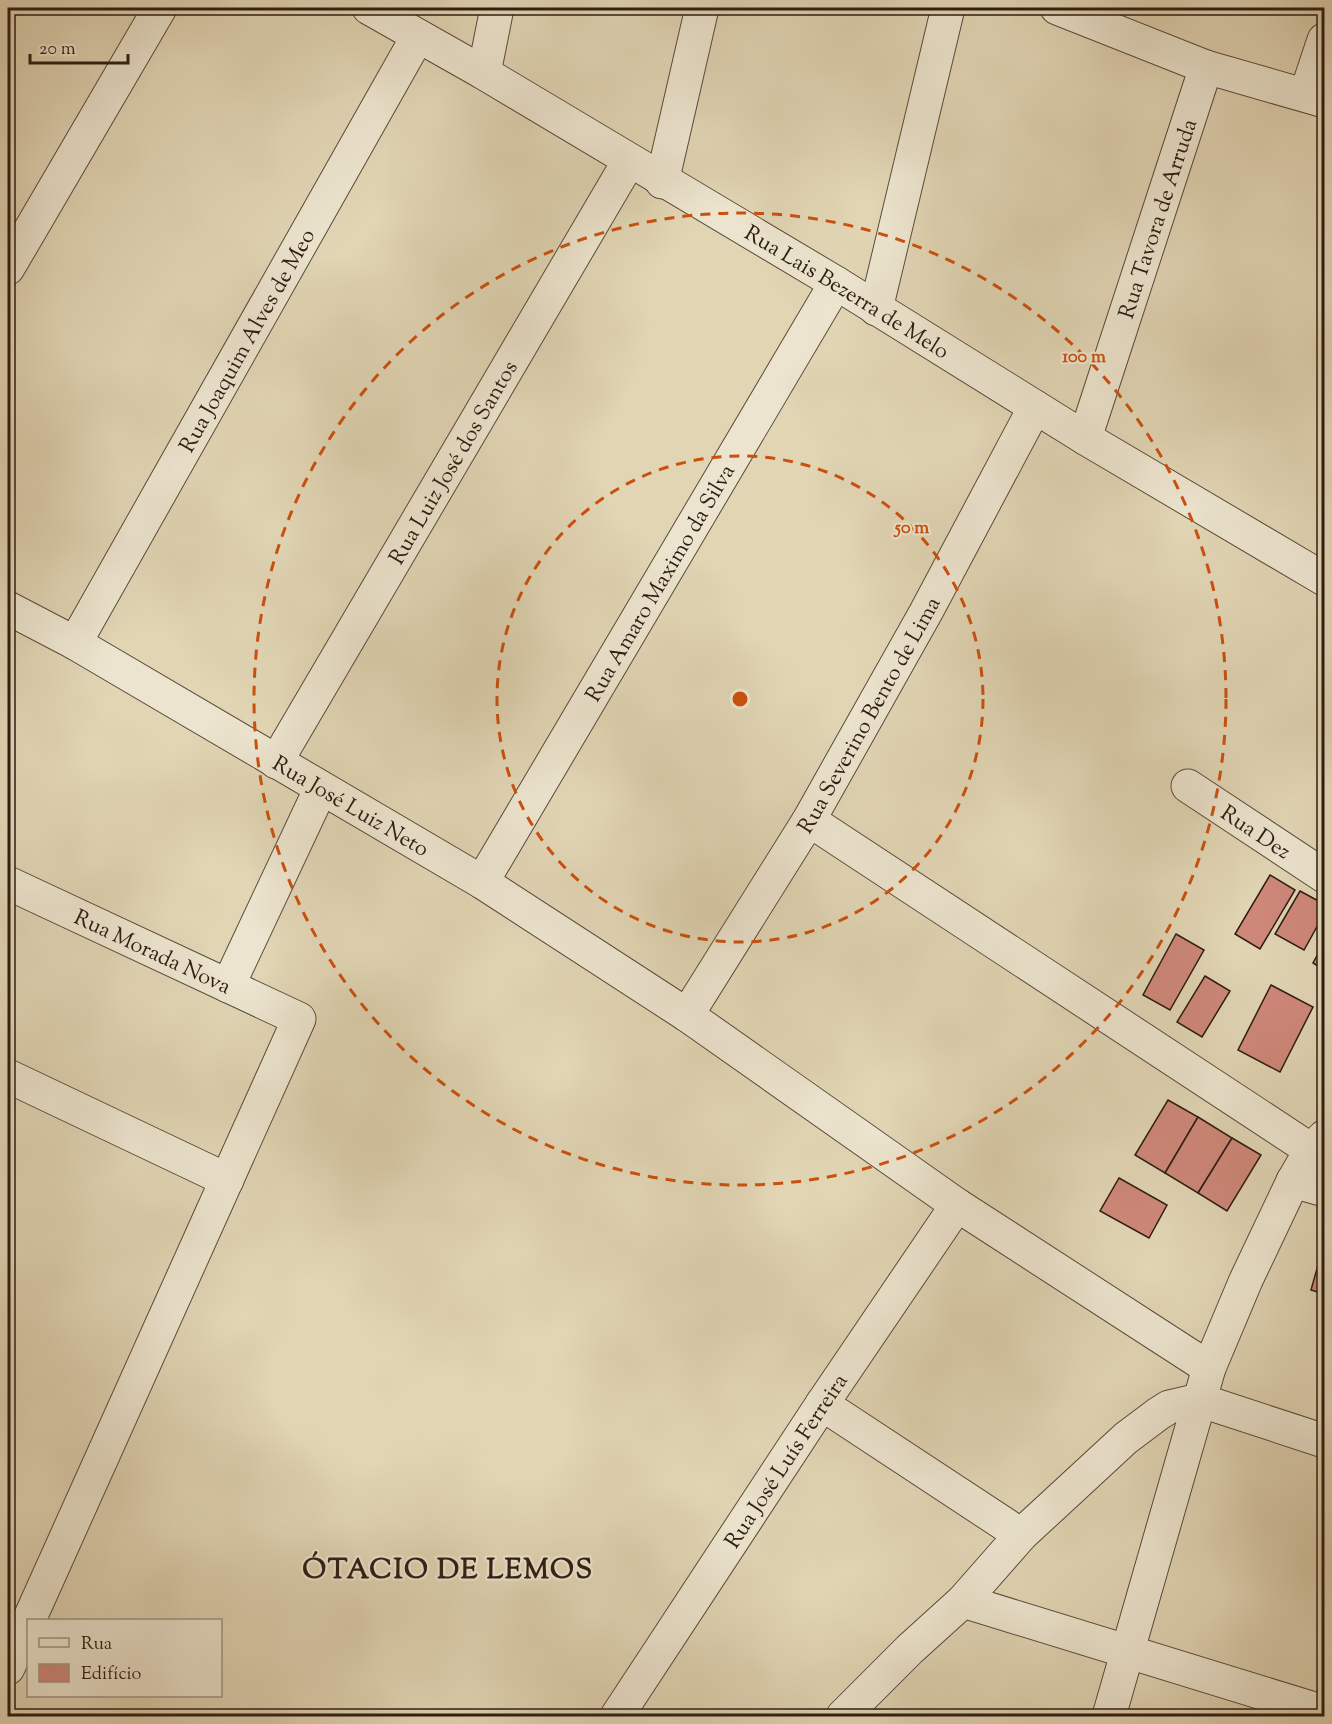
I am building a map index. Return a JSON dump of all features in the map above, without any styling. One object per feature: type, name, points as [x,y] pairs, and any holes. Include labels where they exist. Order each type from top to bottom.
[{"type":"street","points":[[8,268],[160,8]]},
{"type":"street","name":"Rua Lais Bezerra de Melo","points":[[369,8],[484,73],[662,182],[836,283],[1085,438],[1324,579]]},
{"type":"street","points":[[484,73],[497,8]]},
{"type":"street","points":[[662,182],[702,8]]},
{"type":"street","points":[[876,309],[948,8]]},
{"type":"street","points":[[1057,8],[1206,67],[1315,98],[1324,40]]},
{"type":"street","name":"Rua Joaquim Alves de Meo","points":[[75,644],[418,36]]},
{"type":"street","name":"Rua Tavora de Arruda","points":[[1085,438],[1206,67]]},
{"type":"street","name":"Rua Luiz José dos Santos","points":[[276,762],[628,161]]},
{"type":"street","name":"Rua Amaro Maximo da Silva","points":[[482,882],[836,283]]},
{"type":"street","name":"Rua Severino Bento de Lima","points":[[687,1015],[809,820],[926,612],[1035,407]]},
{"type":"street","name":"Rua José Luiz Neto","points":[[8,608],[75,644],[482,882],[687,1015],[957,1205],[1209,1368]]},
{"type":"street","name":"Rua Dez","points":[[1188,786],[1324,876]]},
{"type":"street","points":[[228,986],[321,788]]},
{"type":"street","points":[[809,820],[1318,1144],[1293,1181],[1246,1280],[1209,1368],[1109,1716]]},
{"type":"street","name":"Rua Morada Nova","points":[[8,883],[299,1019],[227,1180]]},
{"type":"street","points":[[8,1076],[227,1180],[18,1638]]},
{"type":"street","points":[[1293,1181],[1324,1190]]},
{"type":"street","name":"Rua José Luís Ferreira","points":[[617,1716],[822,1404],[957,1205]]},
{"type":"street","points":[[843,1716],[910,1649],[963,1601],[1022,1535],[1147,1421],[1169,1407],[1199,1400],[1324,1441]]},
{"type":"street","points":[[822,1404],[1022,1535]]},
{"type":"street","points":[[963,1601],[1324,1712]]},
{"type":"building","points":[[1270,875],[1295,890],[1260,949],[1235,934]]},
{"type":"building","points":[[1300,891],[1324,904],[1324,914],[1304,950],[1275,934]]},
{"type":"building","points":[[1176,934],[1204,950],[1170,1010],[1143,995]]},
{"type":"building","points":[[1324,943],[1324,970],[1313,963]]},
{"type":"building","points":[[1205,976],[1230,991],[1202,1037],[1177,1022]]},
{"type":"building","points":[[1271,985],[1313,1007],[1280,1072],[1238,1050]]},
{"type":"building","points":[[1168,1100],[1198,1117],[1165,1173],[1135,1155]]},
{"type":"building","points":[[1198,1117],[1232,1138],[1198,1193],[1165,1173]]},
{"type":"building","points":[[1232,1138],[1261,1155],[1227,1211],[1198,1193]]},
{"type":"building","points":[[1119,1178],[1167,1205],[1149,1238],[1100,1211]]},
{"type":"building","points":[[1324,1244],[1324,1294],[1311,1290]]},
{"type":"district","name":"ÓTACIO DE LEMOS","points":[[448,1568]]}]
